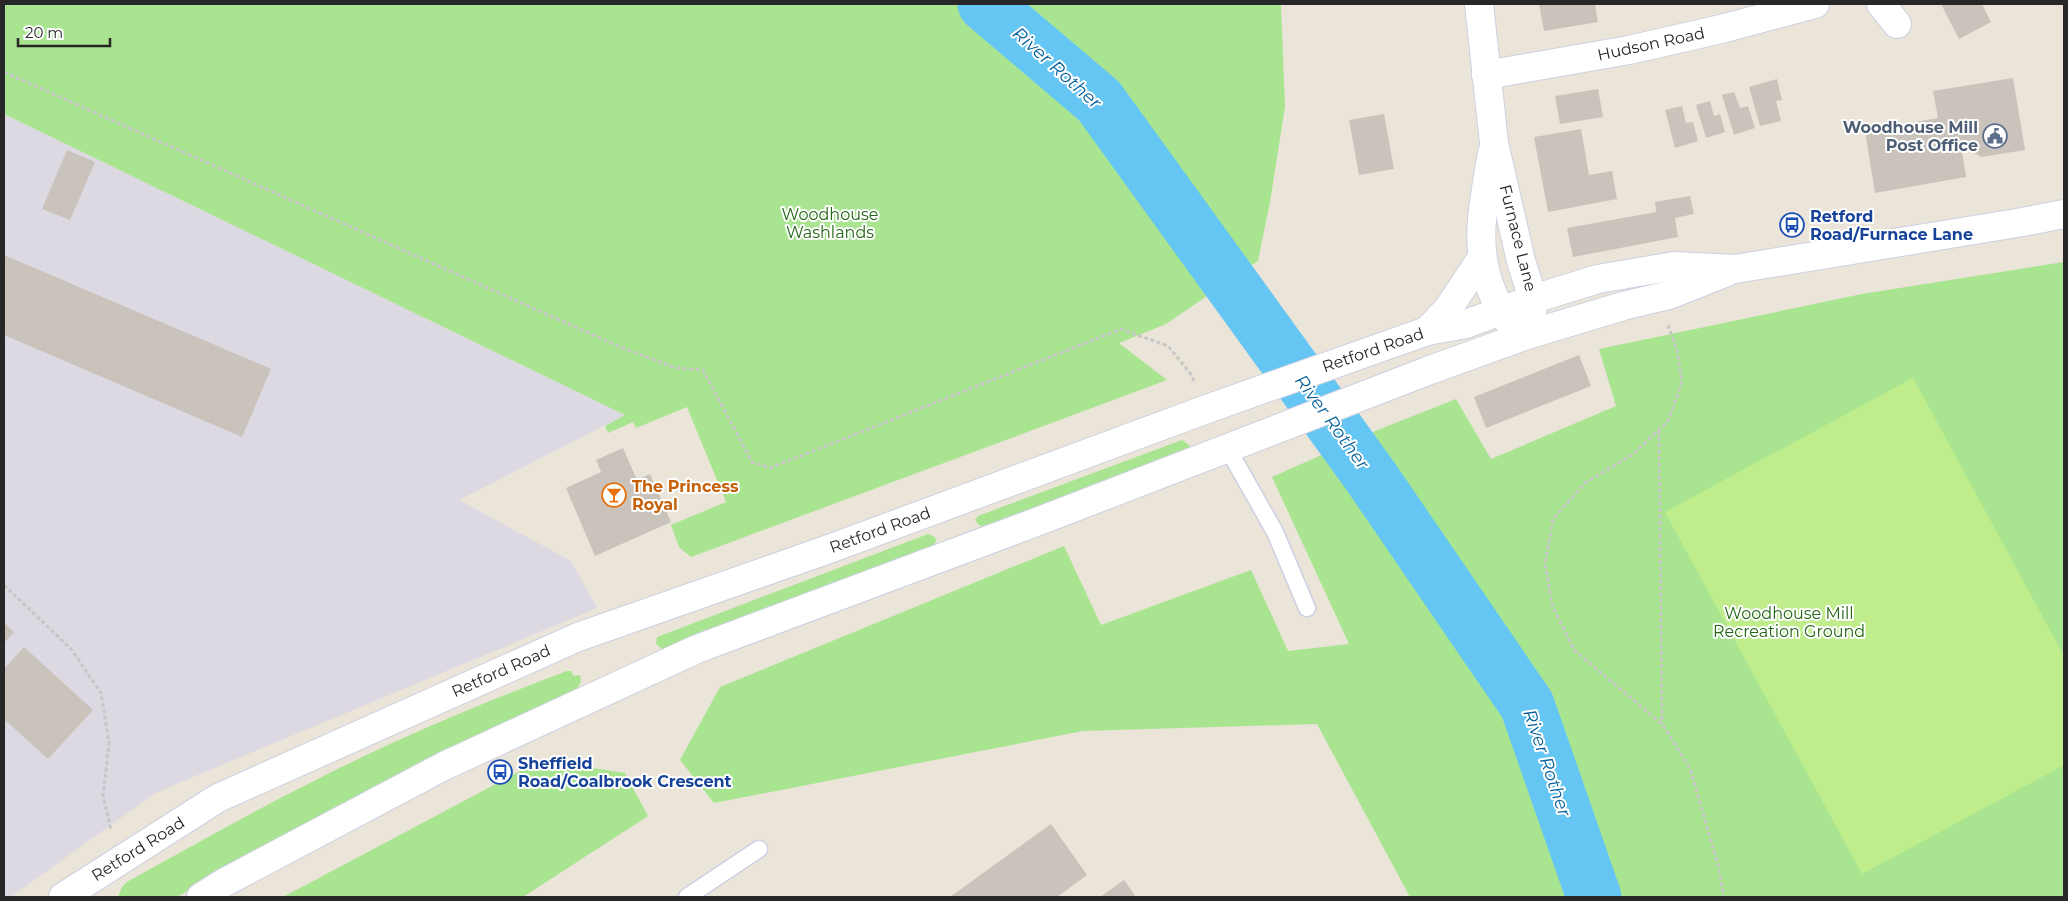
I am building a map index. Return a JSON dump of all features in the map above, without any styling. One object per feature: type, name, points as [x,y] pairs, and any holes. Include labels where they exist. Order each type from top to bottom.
[{"type":"main road","name":"Furnace Lane","points":[[1479,4],[1494,142],[1521,261],[1533,299],[1532,318],[1527,335],[1512,325],[1501,312],[1489,285],[1481,259],[1482,214],[1494,142]]},
{"type":"main road","name":"Hudson Road","points":[[1486,75],[1629,50],[1721,29],[1815,4]]},
{"type":"main road","name":"Retford Road","points":[[63,897],[218,798],[578,637],[829,549],[1344,359],[1427,331],[1466,324],[1533,299],[1598,279],[1674,266],[1735,269],[2064,214]]},
{"type":"main road","points":[[1427,331],[1448,309],[1481,259]]},
{"type":"main road","name":"Retford Road","points":[[200,897],[444,766],[697,649],[1228,449],[1362,395],[1527,335],[1623,306],[1669,295],[1735,269]]},
{"type":"lane","points":[[1228,449],[1275,532],[1307,608]]},
{"type":"lane","points":[[687,897],[759,849]]},
{"type":"path","points":[[4,72],[620,347],[676,368],[703,370],[752,462],[770,468],[1121,329],[1168,346],[1190,373],[1207,408]]},
{"type":"path","points":[[1652,299],[1665,318],[1677,350],[1682,382],[1668,421],[1632,455],[1585,484],[1553,519],[1545,563],[1552,605],[1574,650],[1662,724],[1690,768],[1718,864],[1724,897]]},
{"type":"path","points":[[1660,429],[1662,724]]},
{"type":"path","points":[[4,585],[71,649],[101,693],[109,743],[103,795],[118,861]]},
{"type":"shaded area","points":[[4,114],[625,415],[459,500],[571,561],[597,608],[155,793],[11,897],[4,897]]},
{"type":"green space","name":"Woodhouse Washlands","points":[[4,4],[1281,4],[1285,107],[1270,202],[1258,261],[1166,324],[1119,343],[1167,380],[691,557],[679,547],[671,525],[726,502],[687,407],[636,428],[633,422],[608,433],[605,426],[625,415],[4,114]]},
{"type":"green space","name":"Woodhouse Mill Recreation Ground","points":[[2064,262],[2064,897],[1410,897],[1317,724],[1083,731],[714,803],[680,760],[720,687],[1064,546],[1101,625],[1251,570],[1288,651],[1349,644],[1272,477],[1380,429],[1456,399],[1491,459],[1616,406],[1599,349],[1862,294]]},
{"type":"green space","points":[[1913,378],[2064,656],[2064,765],[1862,874],[1665,512]]},
{"type":"green space","points":[[1182,440],[1190,448],[1186,452],[984,527],[975,520],[978,516]]},
{"type":"green space","points":[[928,534],[935,537],[936,541],[933,547],[663,650],[656,644],[657,637]]},
{"type":"green space","points":[[571,671],[574,676],[580,675],[581,682],[577,689],[215,875],[177,897],[118,897],[122,887],[127,882],[241,819],[341,767],[437,723]]},
{"type":"green space","points":[[541,760],[625,773],[648,816],[523,897],[283,897]]},
{"type":"building","points":[[1539,4],[1595,4],[1598,22],[1544,31]]},
{"type":"building","points":[[1941,4],[1982,4],[1991,22],[1959,39]]},
{"type":"building","points":[[2013,78],[2025,150],[1981,157],[1961,145],[1966,177],[1875,193],[1865,131],[1938,118],[1933,91]]},
{"type":"building","points":[[1777,79],[1782,100],[1776,101],[1781,121],[1760,126],[1749,87]]},
{"type":"building","points":[[1598,89],[1603,117],[1560,124],[1555,96]]},
{"type":"building","points":[[1734,92],[1740,108],[1748,106],[1755,128],[1734,135],[1722,95]]},
{"type":"building","points":[[1710,101],[1714,116],[1720,114],[1725,132],[1706,138],[1696,105]]},
{"type":"building","points":[[1682,106],[1686,123],[1693,122],[1698,141],[1675,148],[1665,110]]},
{"type":"building","points":[[1384,114],[1394,169],[1359,175],[1349,120]]},
{"type":"building","points":[[1581,129],[1589,175],[1612,171],[1617,199],[1548,212],[1534,137]]},
{"type":"building","points":[[67,150],[95,162],[70,220],[42,209]]},
{"type":"building","points":[[1690,196],[1694,214],[1675,218],[1678,237],[1573,257],[1567,228],[1656,212],[1655,202]]},
{"type":"building","points":[[4,255],[271,369],[242,437],[4,335]]},
{"type":"building","points":[[1579,355],[1591,386],[1486,428],[1474,397]]},
{"type":"building","name":"The Princess Royal","points":[[623,448],[637,480],[650,474],[671,522],[595,556],[566,488],[601,472],[596,460]]},
{"type":"building","points":[[4,623],[14,632],[4,643]]},
{"type":"building","points":[[24,647],[93,710],[48,759],[4,719],[4,669]]},
{"type":"building","points":[[1051,824],[1087,875],[1057,897],[950,897]]},
{"type":"building","points":[[1124,880],[1136,897],[1100,897]]},
{"type":"waterway","name":"River Rother","points":[[985,4],[1099,101],[1371,477],[1527,705],[1594,897]]},
{"type":"place","name":"Woodhouse Mill Post Office","points":[[1995,136]]},
{"type":"place","name":"Retford Road/Furnace Lane","points":[[1792,225]]},
{"type":"place","name":"The Princess Royal","points":[[614,495]]},
{"type":"place","name":"Sheffield Road/Coalbrook Crescent","points":[[500,772]]}]
